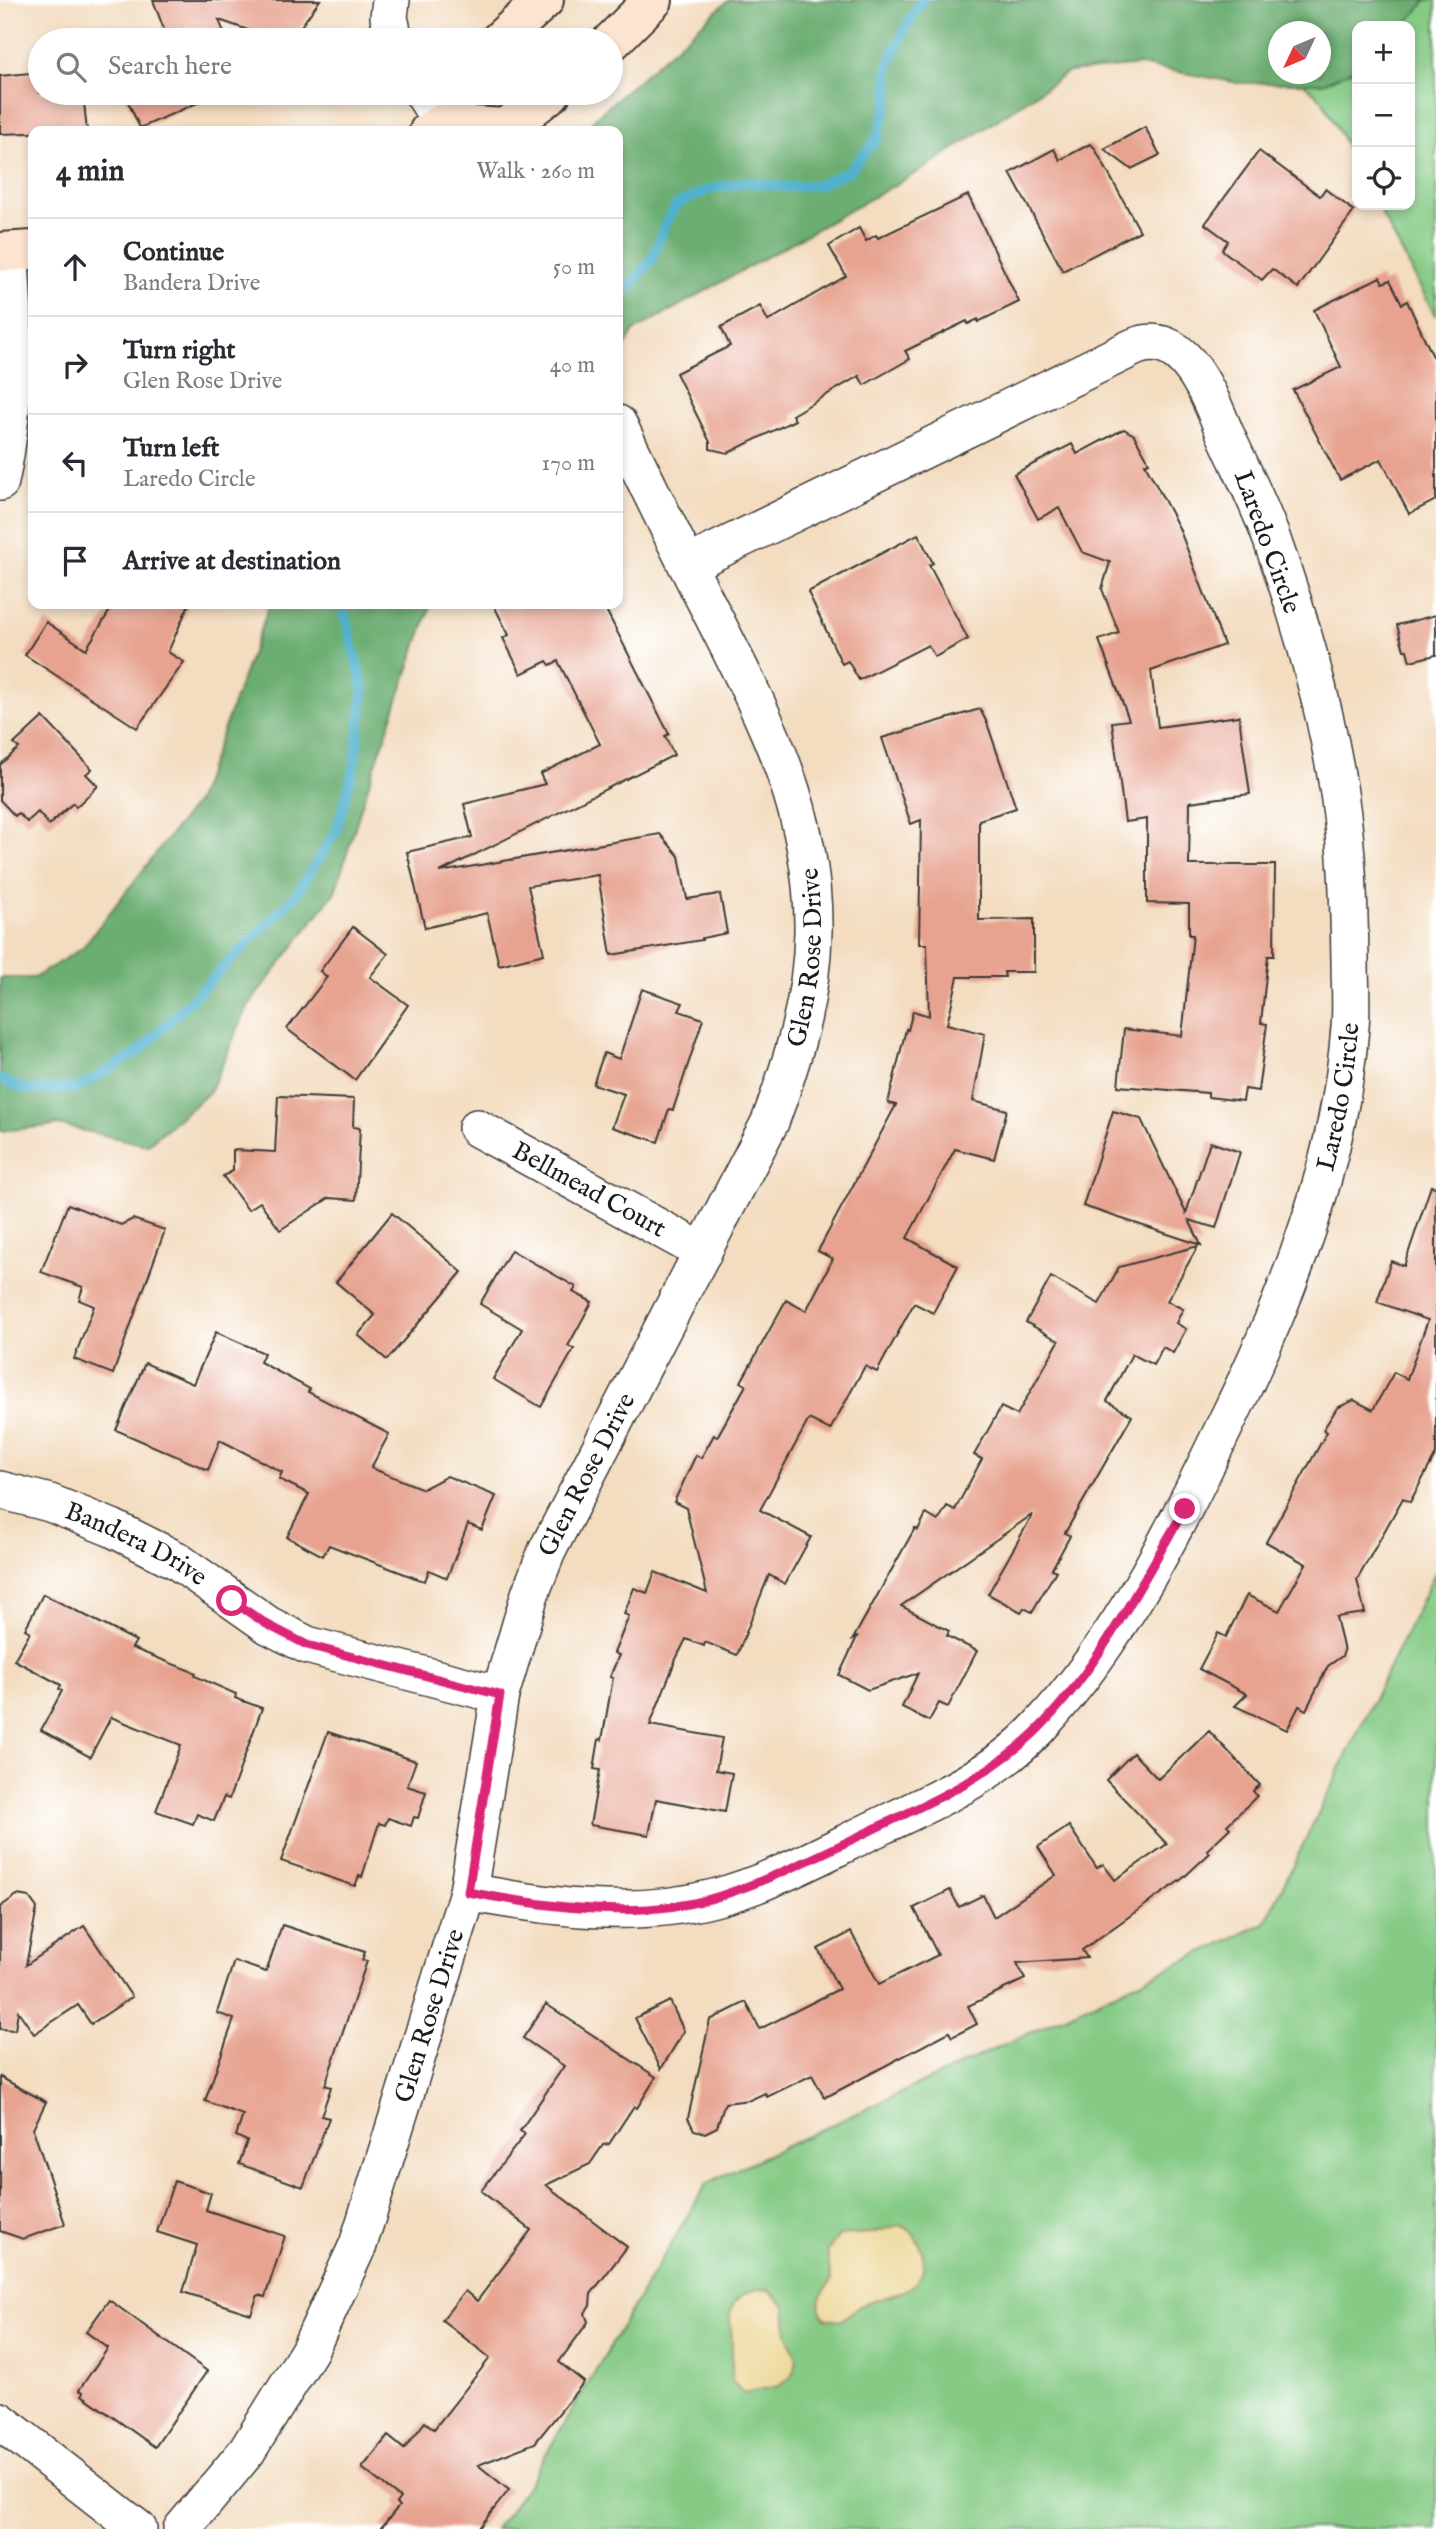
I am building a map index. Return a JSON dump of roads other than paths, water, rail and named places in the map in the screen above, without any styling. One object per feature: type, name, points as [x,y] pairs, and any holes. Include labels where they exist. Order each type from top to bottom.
[{"type":"street","points":[[391,0],[389,17],[391,28]]},
{"type":"street","points":[[513,28],[544,0]]},
{"type":"street","points":[[623,30],[653,0]]},
{"type":"street","points":[[509,126],[536,105]]},
{"type":"street","points":[[439,114],[496,126]]},
{"type":"street","points":[[0,482],[11,431],[14,252]]},
{"type":"street","name":"Laredo Circle","points":[[468,1892],[549,1907],[621,1909],[686,1904],[718,1897],[811,1859],[972,1782],[1033,1733],[1089,1669],[1185,1509],[1258,1358],[1299,1252],[1335,1124],[1350,1028],[1349,893],[1336,771],[1308,658],[1271,537],[1217,415],[1179,351],[1157,342],[1134,347],[687,565]]},
{"type":"street","name":"Glen Rose Drive","points":[[182,2529],[247,2451],[309,2351],[358,2245],[468,1892],[500,1695],[530,1594],[547,1550],[770,1122],[797,1049],[808,990],[813,933],[807,847],[792,787],[769,726],[623,434]]},
{"type":"street","name":"Bellmead Court","points":[[477,1128],[703,1252]]},
{"type":"street","name":"Bandera Drive","points":[[0,1490],[50,1503],[166,1555],[268,1625],[307,1645],[500,1695]]},
{"type":"street","points":[[0,2421],[138,2529]]},
{"type":"waterway","points":[[626,291],[651,261],[665,224],[677,204],[710,189],[744,182],[786,187],[818,185],[849,171],[877,139],[888,103],[888,66],[908,23],[923,0]]},
{"type":"waterway","points":[[0,1079],[26,1090],[78,1088],[140,1051],[296,895],[336,831],[354,768],[364,690],[343,609]]}]
